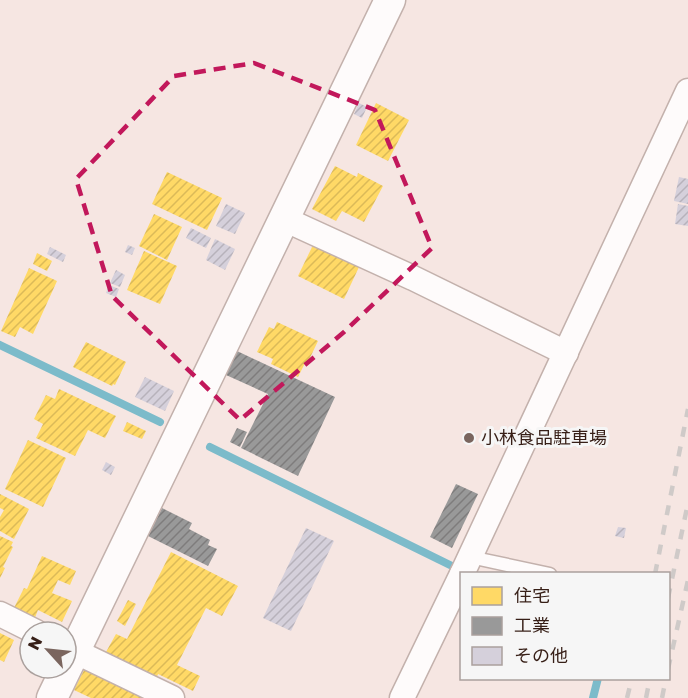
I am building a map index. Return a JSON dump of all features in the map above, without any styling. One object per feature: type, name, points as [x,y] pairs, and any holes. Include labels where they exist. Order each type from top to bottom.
[{"type":"street","points":[[78,635],[390,0]]},
{"type":"street","points":[[464,568],[688,91]]},
{"type":"street","points":[[284,219],[413,278],[566,353]]},
{"type":"street","points":[[402,698],[460,576]]},
{"type":"street","points":[[0,614],[18,623]]},
{"type":"street","points":[[78,652],[172,698]]},
{"type":"street","points":[[52,698],[59,680]]},
{"type":"lane","points":[[464,568],[533,572]]},
{"type":"highlighted area","points":[[254,63],[375,110],[432,248],[344,332],[240,420],[112,296],[76,179],[174,76]]},
{"type":"building: 住宅","points":[[376,103],[409,120],[388,161],[356,145]]},
{"type":"building: 住宅","points":[[335,166],[357,177],[358,173],[383,186],[364,222],[342,211],[336,221],[312,209]]},
{"type":"building: 住宅","points":[[167,172],[222,198],[207,230],[152,204]]},
{"type":"building: 住宅","points":[[154,214],[182,227],[167,260],[139,246]]},
{"type":"building: 住宅","points":[[313,245],[359,267],[344,299],[298,276]]},
{"type":"building: 住宅","points":[[144,251],[177,266],[160,304],[127,290]]},
{"type":"building: 住宅","points":[[37,253],[52,261],[47,271],[33,264]]},
{"type":"building: 住宅","points":[[29,268],[57,281],[33,334],[20,327],[15,337],[1,331]]},
{"type":"building: 住宅","points":[[277,322],[318,341],[298,377],[271,364],[273,359],[257,352],[269,327],[274,329]]},
{"type":"building: 住宅","points":[[86,342],[126,362],[115,385],[112,386],[73,367]]},
{"type":"building: 住宅","points":[[59,389],[116,416],[105,438],[88,430],[75,456],[36,438],[43,424],[34,419],[46,395],[55,399]]},
{"type":"building: 住宅","points":[[127,422],[146,431],[142,439],[123,431]]},
{"type":"building: 住宅","points":[[28,440],[66,458],[43,507],[5,489]]},
{"type":"building: 住宅","points":[[0,494],[29,509],[14,539],[0,531],[0,517],[4,510],[0,508]]},
{"type":"building: 住宅","points":[[0,536],[13,542],[11,546],[13,547],[0,578]]},
{"type":"building: 住宅","points":[[171,552],[238,586],[222,616],[206,608],[177,665],[200,676],[193,691],[158,674],[157,677],[106,652],[116,634],[127,639]]},
{"type":"building: 住宅","points":[[42,556],[76,571],[70,585],[58,580],[52,593],[72,601],[63,620],[58,620],[38,610],[34,620],[13,610],[24,588],[27,589]]},
{"type":"building: 住宅","points":[[128,600],[136,604],[125,626],[117,621]]},
{"type":"building: 住宅","points":[[0,633],[14,640],[4,662],[0,660]]},
{"type":"building: 住宅","points":[[85,668],[146,698],[91,698],[74,690]]},
{"type":"building: 工業","points":[[237,351],[335,397],[298,476],[241,448],[268,394],[226,375]]},
{"type":"building: 工業","points":[[237,428],[247,432],[240,447],[230,442]]},
{"type":"building: 工業","points":[[456,484],[478,494],[452,548],[430,537]]},
{"type":"building: 工業","points":[[162,508],[192,523],[189,529],[210,540],[208,545],[217,549],[208,566],[148,536]]},
{"type":"building: その他","points":[[359,103],[367,107],[362,118],[354,114]]},
{"type":"building: その他","points":[[679,177],[688,179],[688,204],[674,201]]},
{"type":"building: その他","points":[[226,204],[245,213],[235,234],[216,226]]},
{"type":"building: その他","points":[[678,204],[688,206],[688,226],[675,224]]},
{"type":"building: その他","points":[[191,228],[211,238],[206,248],[186,238]]},
{"type":"building: その他","points":[[215,239],[235,249],[225,270],[206,260]]},
{"type":"building: その他","points":[[128,245],[135,248],[132,255],[125,252]]},
{"type":"building: その他","points":[[50,247],[66,255],[63,262],[47,254]]},
{"type":"building: その他","points":[[116,270],[125,275],[120,287],[110,283]]},
{"type":"building: その他","points":[[109,285],[119,289],[116,297],[106,293]]},
{"type":"building: その他","points":[[145,377],[174,391],[165,411],[135,397]]},
{"type":"building: その他","points":[[106,462],[115,467],[111,475],[102,470]]},
{"type":"building: その他","points":[[618,527],[626,528],[624,538],[615,536]]},
{"type":"building: その他","points":[[306,528],[334,541],[291,631],[263,618]]},
{"type":"waterway","points":[[0,345],[160,422]]},
{"type":"waterway","points":[[210,447],[452,566]]},
{"type":"waterway","points":[[593,698],[598,680]]},
{"type":"railway","points":[[655,572],[688,409]]},
{"type":"railway","points":[[670,588],[688,503]]},
{"type":"railway","points":[[670,660],[688,580]]},
{"type":"railway","points":[[627,698],[632,680]]},
{"type":"railway","points":[[646,698],[650,680]]},
{"type":"railway","points":[[662,698],[666,680]]},
{"type":"place","name":"小林食品駐車場","points":[[469,438]]}]
